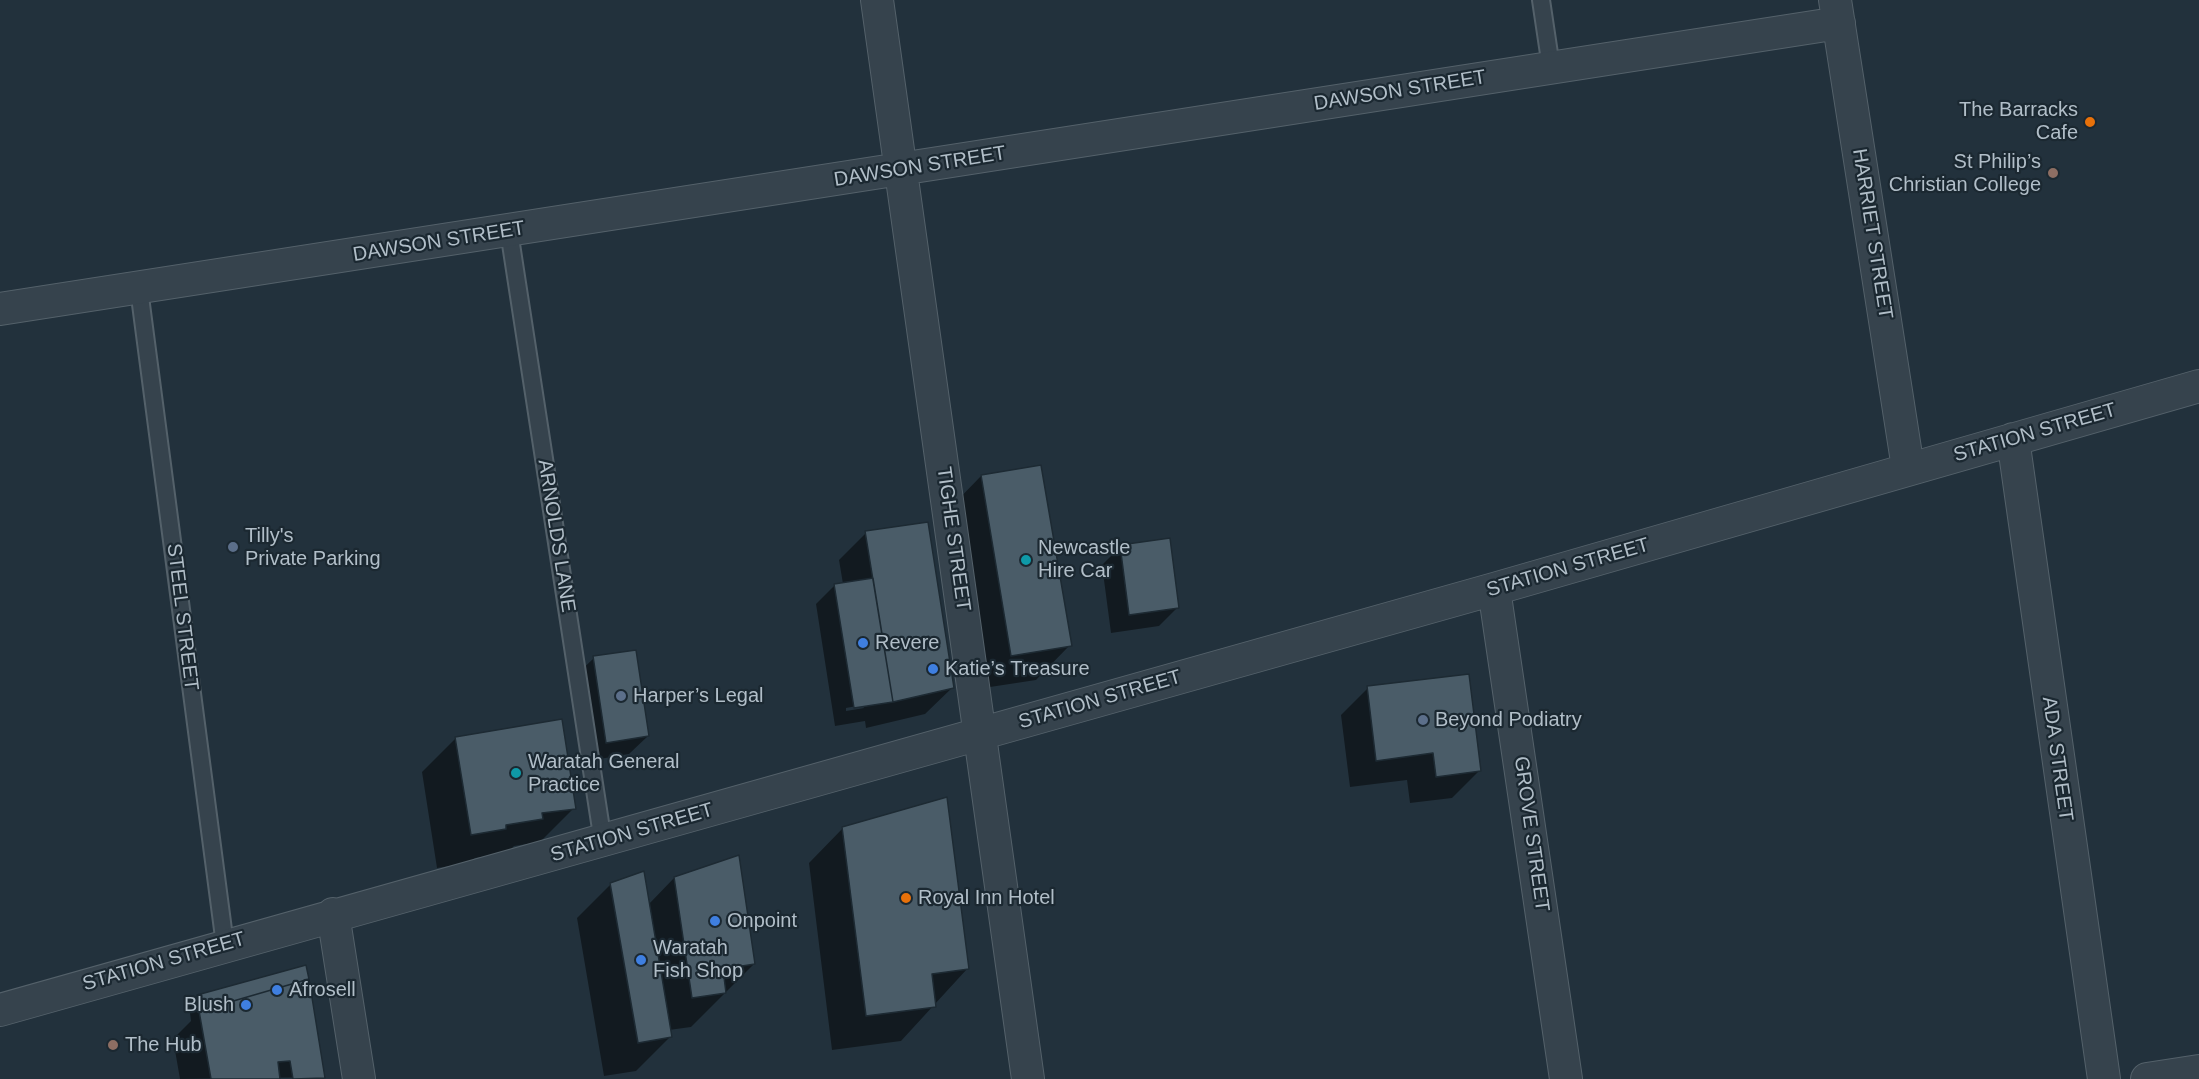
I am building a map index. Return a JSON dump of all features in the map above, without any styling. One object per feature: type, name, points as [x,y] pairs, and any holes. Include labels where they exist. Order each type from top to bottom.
[{"type":"street","name":"TIGHE STREET","points":[[877,0],[1028,1079]]},
{"type":"street","name":"DAWSON STREET","points":[[0,309],[901,171],[1551,67],[1837,11]]},
{"type":"street","name":"HARRIET STREET","points":[[1837,11],[1908,468]]},
{"type":"street","name":"STATION STREET","points":[[0,1010],[333,914],[603,842],[2199,386]]},
{"type":"street","name":"ADA STREET","points":[[2013,439],[2103,1079]]},
{"type":"street","name":"GROVE STREET","points":[[1494,589],[1566,1079]]},
{"type":"street","points":[[333,914],[359,1079]]},
{"type":"street","points":[[2147,1079],[2199,1071]]},
{"type":"lane","points":[[1541,0],[1551,67]]},
{"type":"lane","name":"ARNOLDS LANE","points":[[509,231],[603,842]]},
{"type":"lane","name":"STEEL STREET","points":[[139,289],[225,945]]},
{"type":"building","name":"Newcastle Hire Car","points":[[1041,465],[1072,646],[1011,656],[981,475]]},
{"type":"building","points":[[928,522],[954,688],[893,702],[865,531]]},
{"type":"building","points":[[1170,538],[1179,608],[1129,615],[1120,545]]},
{"type":"building","name":"Revere","points":[[873,578],[893,702],[854,708],[834,584]]},
{"type":"building","name":"Harper’s Legal","points":[[636,650],[649,736],[606,743],[593,656]]},
{"type":"building","name":"Beyond Podiatry","points":[[1469,674],[1481,771],[1436,777],[1433,753],[1376,761],[1367,686]]},
{"type":"building","name":"Waratah General Practice","points":[[562,719],[576,809],[542,813],[543,819],[506,825],[506,829],[471,835],[455,737]]},
{"type":"building","name":"Royal Inn Hotel","points":[[947,797],[969,969],[932,974],[936,1007],[866,1016],[842,827]]},
{"type":"building","name":"Onpoint","points":[[739,855],[755,964],[723,969],[726,993],[692,998],[674,877]]},
{"type":"building","name":"Waratah Fish Shop","points":[[644,871],[672,1037],[638,1043],[610,883]]},
{"type":"building","points":[[306,965],[309,979],[199,1011],[197,995]]},
{"type":"building","points":[[309,979],[325,1078],[293,1079],[290,1061],[278,1062],[280,1079],[211,1079],[199,1011]]},
{"type":"place","name":"The Barracks Cafe","points":[[2090,122]]},
{"type":"place","name":"St Philip’s Christian College","points":[[2053,173]]},
{"type":"place","name":"Tilly's Private Parking","points":[[233,547]]},
{"type":"place","name":"Newcastle Hire Car","points":[[1026,560]]},
{"type":"place","name":"Revere","points":[[863,643]]},
{"type":"place","name":"Katie’s Treasure","points":[[933,669]]},
{"type":"place","name":"Harper’s Legal","points":[[621,696]]},
{"type":"place","name":"Beyond Podiatry","points":[[1423,720]]},
{"type":"place","name":"Waratah General Practice","points":[[516,773]]},
{"type":"place","name":"Royal Inn Hotel","points":[[906,898]]},
{"type":"place","name":"Onpoint","points":[[715,921]]},
{"type":"place","name":"Waratah Fish Shop","points":[[641,960]]},
{"type":"place","name":"Afrosell","points":[[277,990]]},
{"type":"place","name":"Blush","points":[[246,1005]]},
{"type":"place","name":"The Hub","points":[[113,1045]]}]
